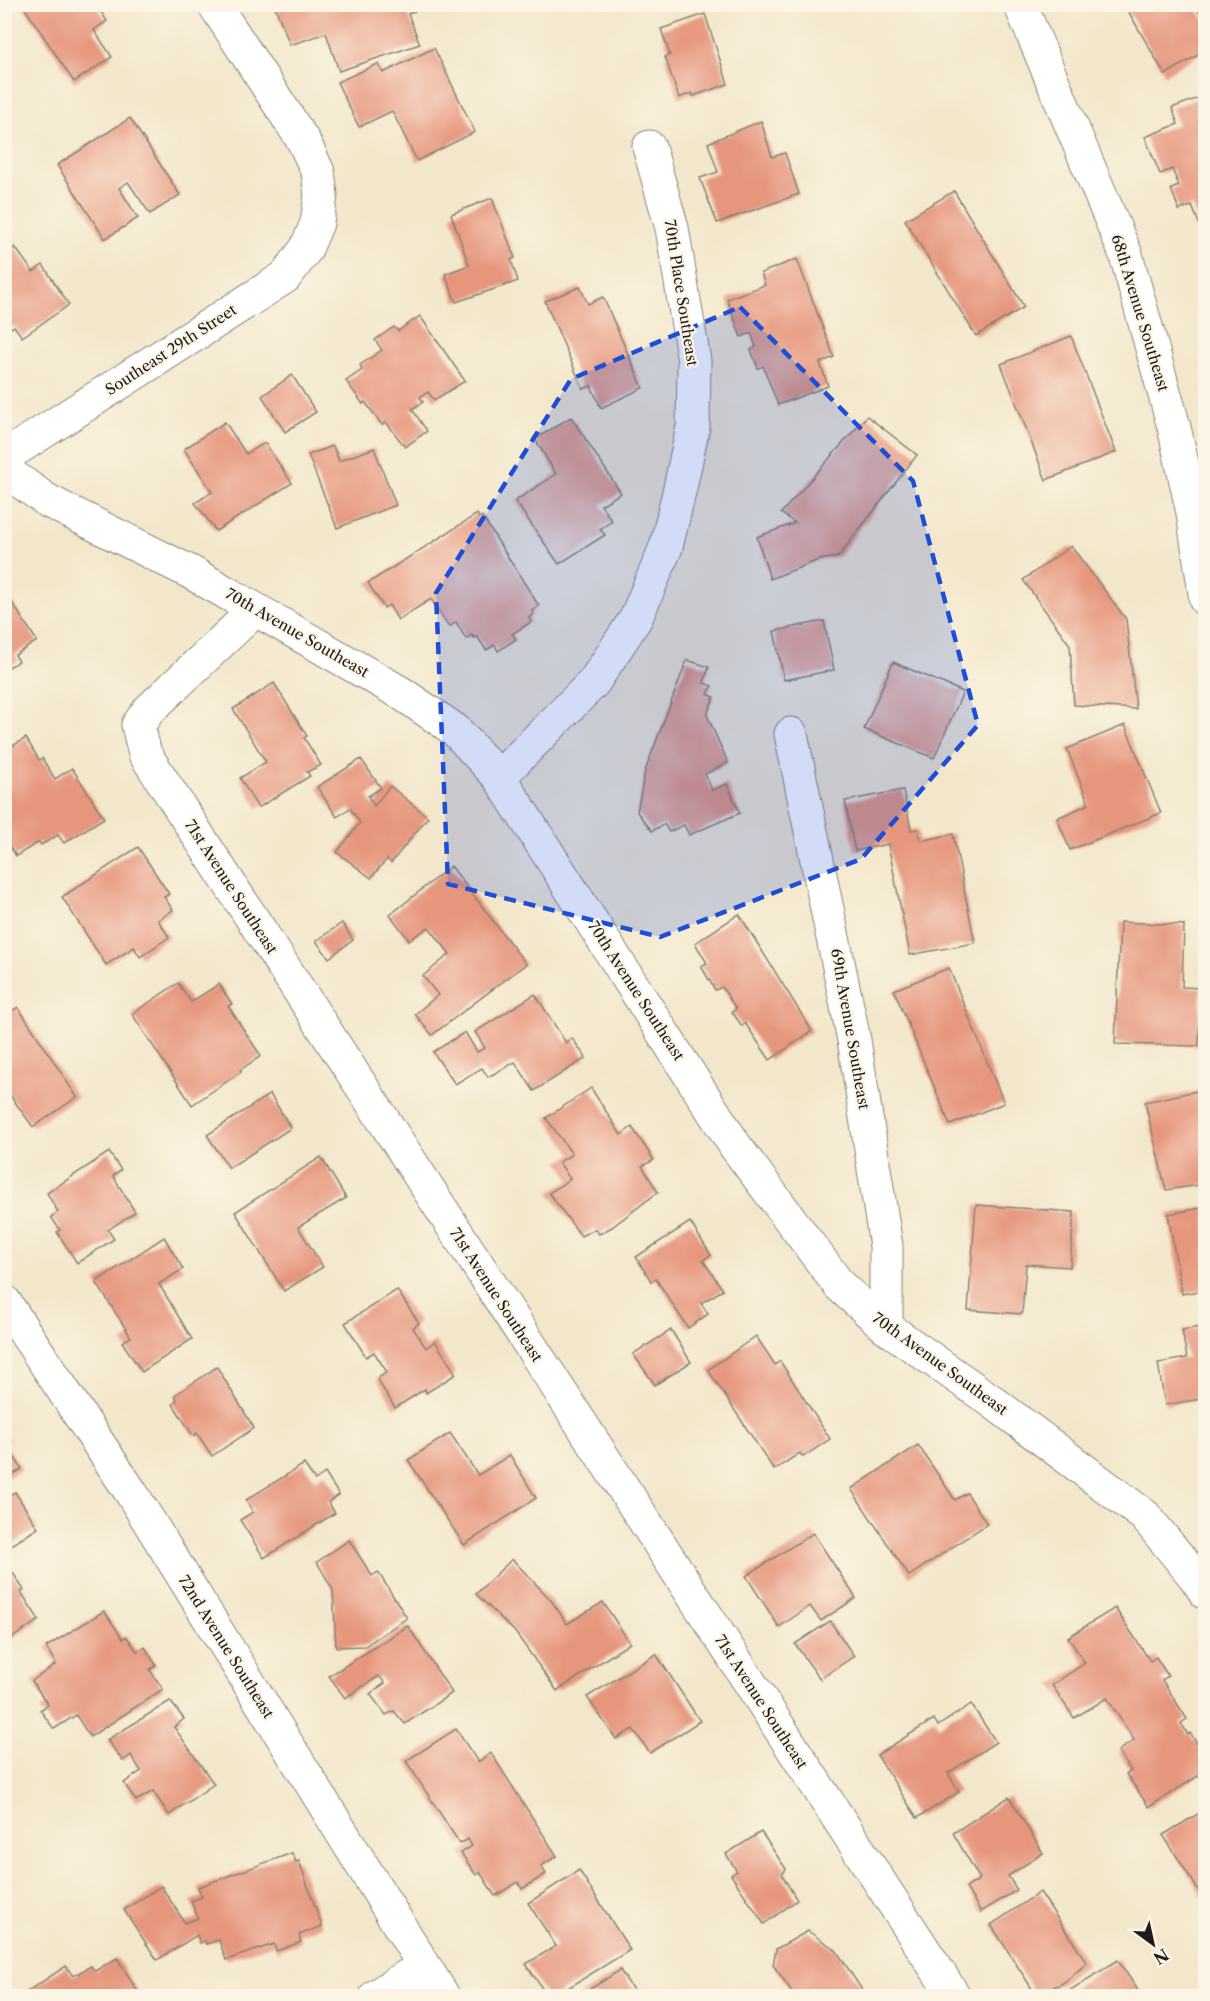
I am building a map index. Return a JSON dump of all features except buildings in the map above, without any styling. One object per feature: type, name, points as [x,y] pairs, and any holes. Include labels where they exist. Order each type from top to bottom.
[{"type":"street","name":"Southeast 29th Street","points":[[4,457],[285,277],[306,249],[318,223],[321,195],[318,172],[304,142],[214,4]]},
{"type":"street","name":"68th Avenue Southeast","points":[[1020,4],[1126,255],[1174,428],[1193,513],[1206,600]]},
{"type":"street","name":"70th Place Southeast","points":[[499,777],[594,682],[636,618],[666,547],[693,427],[694,361],[672,228],[649,147]]},
{"type":"street","name":"70th Avenue Southeast","points":[[4,470],[48,501],[192,573],[401,693],[455,730],[499,777],[736,1147],[840,1286],[886,1327],[993,1402],[1144,1516],[1206,1593]]},
{"type":"street","name":"71st Avenue Southeast","points":[[255,610],[149,710],[138,725],[145,754],[954,1996]]},
{"type":"street","name":"69th Avenue Southeast","points":[[791,734],[854,1040],[886,1246],[886,1327]]},
{"type":"street","name":"72nd Avenue Southeast","points":[[4,1301],[132,1494],[443,1996]]},
{"type":"street","points":[[376,1996],[423,1966]]},
{"type":"highlighted area","points":[[740,307],[913,481],[978,725],[861,859],[660,937],[448,884],[436,593],[571,379]]}]
